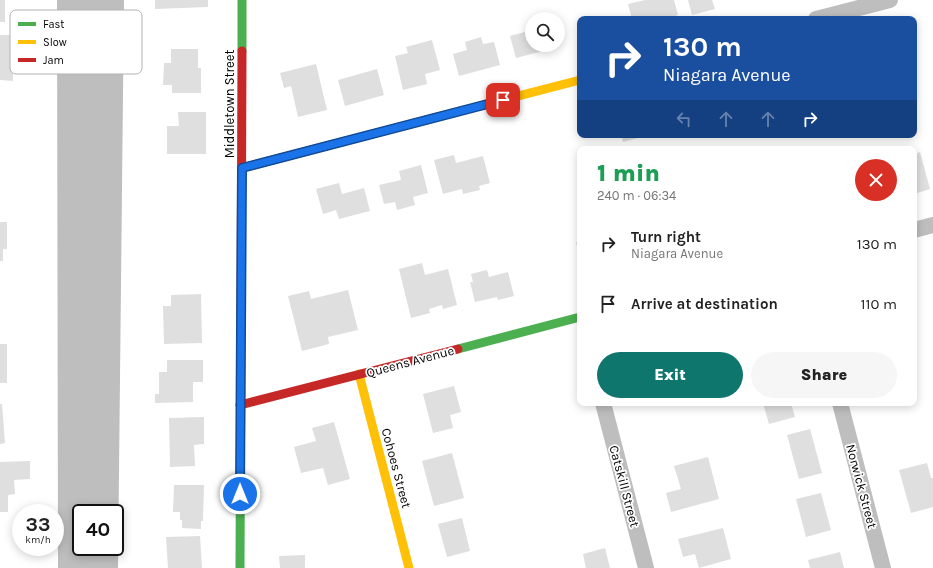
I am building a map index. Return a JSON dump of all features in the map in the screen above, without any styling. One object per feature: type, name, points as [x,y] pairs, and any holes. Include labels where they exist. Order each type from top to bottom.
[{"type":"street","name":"Middletown Street","points":[[240,568],[242,0]]},
{"type":"street","points":[[828,16],[890,0]]},
{"type":"street","points":[[242,168],[577,81]]},
{"type":"street","points":[[917,229],[933,225]]},
{"type":"street","name":"Queens Avenue","points":[[240,405],[577,318]]},
{"type":"street","name":"Cohoes Street","points":[[359,374],[409,568]]},
{"type":"street","name":"Catskill Street","points":[[604,406],[646,568]]},
{"type":"street","name":"Norwick Street","points":[[841,406],[883,568]]},
{"type":"shaded area","points":[[57,0],[124,0],[124,10],[57,10]]},
{"type":"shaded area","points":[[57,74],[123,74],[119,504],[72,504],[72,556],[118,556],[118,568],[58,568],[58,556],[64,556],[64,504],[58,504]]},
{"type":"building","points":[[0,0],[5,0],[5,22],[0,22]]},
{"type":"building","points":[[155,0],[208,0],[208,7],[155,9]]},
{"type":"building","points":[[645,0],[674,0],[678,15],[631,16],[628,4]]},
{"type":"building","points":[[688,0],[712,0],[715,9],[692,15]]},
{"type":"building","points":[[525,32],[525,52],[539,52],[516,58],[510,36]]},
{"type":"building","points":[[0,35],[10,35],[10,74],[13,74],[13,81],[0,80]]},
{"type":"building","points":[[481,37],[483,44],[494,42],[500,65],[459,76],[453,54],[467,50],[465,42]]},
{"type":"building","points":[[432,40],[440,70],[425,74],[427,84],[403,90],[395,56],[408,53],[406,47]]},
{"type":"building","points":[[171,49],[198,49],[198,68],[201,68],[201,93],[172,93],[172,85],[163,85],[164,63],[171,63]]},
{"type":"building","points":[[316,64],[327,110],[298,117],[291,86],[284,88],[280,73]]},
{"type":"building","points":[[377,69],[384,95],[345,106],[338,80]]},
{"type":"building","points":[[178,112],[206,112],[206,154],[167,154],[167,126],[179,126]]},
{"type":"building","points":[[622,138],[638,138],[623,142]]},
{"type":"building","points":[[920,152],[930,189],[917,193],[917,153]]},
{"type":"building","points":[[454,155],[456,163],[483,156],[490,183],[479,186],[480,190],[463,194],[462,189],[443,194],[434,160]]},
{"type":"building","points":[[421,165],[428,193],[413,197],[415,205],[397,210],[395,202],[384,204],[379,185],[401,180],[399,171]]},
{"type":"building","points":[[339,183],[342,194],[364,188],[370,211],[339,219],[336,210],[323,214],[316,189]]},
{"type":"building","points":[[0,222],[7,222],[7,249],[3,249],[3,261],[0,261]]},
{"type":"building","points":[[422,263],[425,275],[448,269],[457,305],[443,309],[442,305],[429,309],[430,313],[411,318],[399,269]]},
{"type":"building","points":[[487,270],[489,277],[508,272],[514,296],[498,300],[497,297],[475,302],[470,282],[473,282],[471,274]]},
{"type":"building","points":[[348,290],[358,330],[328,337],[329,344],[302,351],[288,296],[309,291],[311,299]]},
{"type":"building","points":[[201,294],[202,343],[164,344],[163,306],[171,306],[171,295]]},
{"type":"building","points":[[0,344],[7,344],[7,383],[0,383]]},
{"type":"building","points":[[167,360],[203,360],[203,382],[193,382],[193,402],[155,403],[155,394],[159,394],[159,372],[167,372]]},
{"type":"building","points":[[454,386],[461,412],[450,415],[453,428],[433,433],[423,394]]},
{"type":"building","points":[[0,404],[2,404],[5,443],[0,444]]},
{"type":"building","points":[[764,406],[792,406],[795,417],[769,424]]},
{"type":"building","points":[[204,417],[204,444],[194,445],[195,466],[170,467],[169,418]]},
{"type":"building","points":[[334,422],[350,479],[328,485],[323,468],[301,473],[294,447],[316,441],[312,428]]},
{"type":"building","points":[[810,429],[822,473],[799,479],[787,435]]},
{"type":"building","points":[[452,453],[464,498],[434,506],[422,461]]},
{"type":"building","points":[[708,457],[719,499],[671,512],[666,493],[681,489],[674,466]]},
{"type":"building","points":[[30,461],[30,479],[14,480],[15,494],[8,495],[8,512],[0,512],[0,462]]},
{"type":"building","points":[[927,463],[931,478],[933,478],[933,507],[911,513],[899,470]]},
{"type":"building","points":[[174,485],[204,485],[203,521],[201,521],[201,529],[182,528],[180,512],[173,512]]},
{"type":"building","points":[[821,493],[831,530],[806,537],[796,499]]},
{"type":"building","points":[[462,518],[470,551],[447,557],[438,524]]},
{"type":"building","points":[[723,528],[731,559],[699,568],[695,554],[683,557],[678,539]]},
{"type":"building","points":[[200,536],[202,568],[168,568],[166,537]]},
{"type":"building","points":[[605,548],[610,568],[586,568],[583,554]]},
{"type":"building","points":[[840,552],[844,568],[810,568],[808,560]]},
{"type":"building","points":[[305,555],[305,568],[280,568],[279,556]]},
{"type":"traffic: fast","points":[[242,0],[242,51]]},
{"type":"traffic: fast","points":[[458,349],[577,318]]},
{"type":"traffic: fast","points":[[240,568],[241,320]]},
{"type":"traffic: slow","points":[[445,115],[577,81]]},
{"type":"traffic: slow","points":[[359,374],[409,568]]},
{"type":"traffic: jam","points":[[241,320],[242,51]]},
{"type":"traffic: jam","points":[[242,168],[445,115]]},
{"type":"traffic: jam","points":[[240,405],[458,349]]},
{"type":"route","points":[[240,494],[242,168],[503,100]]}]
